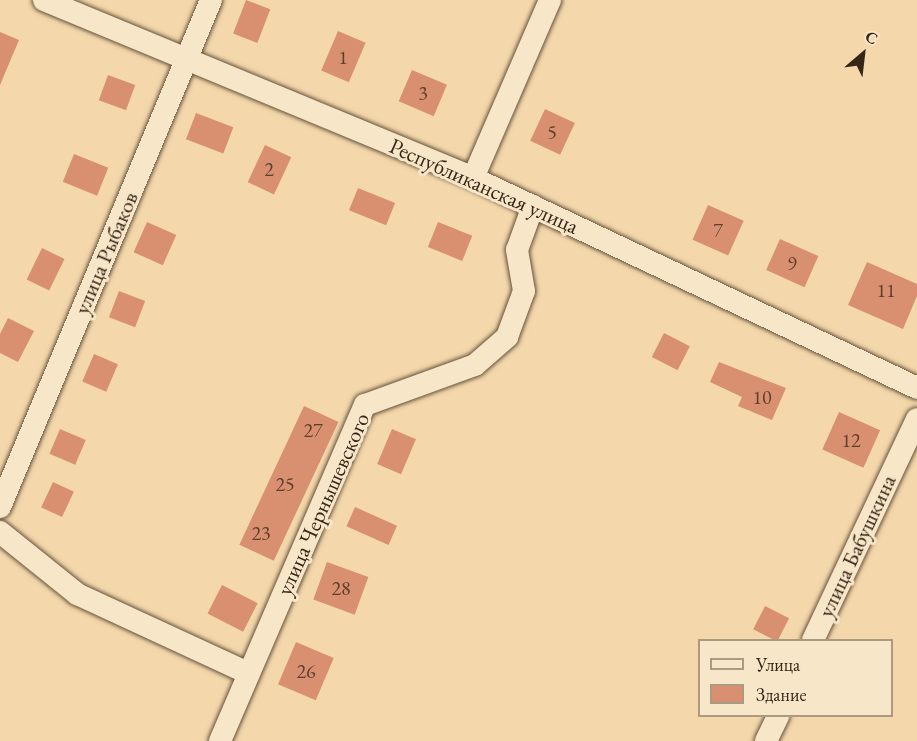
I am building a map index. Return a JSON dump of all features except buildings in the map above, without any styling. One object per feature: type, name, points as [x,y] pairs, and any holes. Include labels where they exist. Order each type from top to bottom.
[{"type":"street","name":"Республиканская улица","points":[[44,0],[473,178],[917,388]]},
{"type":"street","name":"улица Рыбаков","points":[[0,507],[211,0]]},
{"type":"street","points":[[473,178],[550,0]]},
{"type":"street","name":"улица Чернышевского","points":[[220,741],[364,405],[474,365],[507,337],[524,291],[517,250],[533,207]]},
{"type":"street","name":"улица Бабушкина","points":[[813,639],[917,419]]},
{"type":"street","points":[[0,532],[77,594],[248,673]]},
{"type":"street","points":[[766,741],[778,717]]}]
